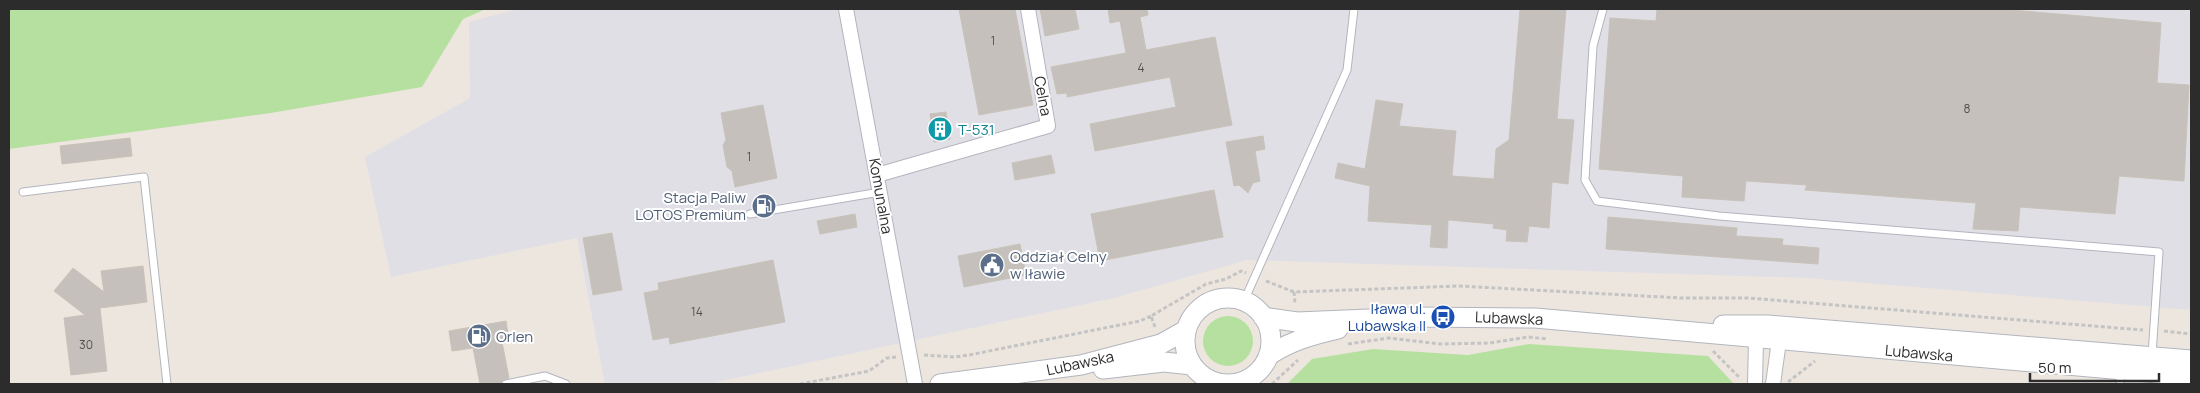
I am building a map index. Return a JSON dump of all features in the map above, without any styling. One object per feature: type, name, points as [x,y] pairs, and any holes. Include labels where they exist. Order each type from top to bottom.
[{"type":"main road","points":[[1232,298],[1244,301],[1264,317],[1270,336],[1268,356],[1254,375],[1243,383],[1223,384],[1201,375],[1186,348],[1186,330],[1191,319],[1199,310],[1209,302],[1232,298]]},
{"type":"main road","name":"Lubawska","points":[[1264,317],[1297,322],[1434,317],[1535,318],[1647,327],[1756,339],[2121,369],[2191,360]]},
{"type":"main road","name":"Lubawska","points":[[1268,356],[1299,338],[1370,320]]},
{"type":"main road","name":"Lubawska","points":[[1647,327],[1768,325],[2121,369]]},
{"type":"main road","name":"Lubawska","points":[[940,384],[1081,365],[1161,344],[1186,330]]},
{"type":"main road","name":"Lubawska","points":[[1026,384],[1113,368],[1164,362],[1201,375]]},
{"type":"main road","name":"Lubawska","points":[[2152,364],[2191,376]]},
{"type":"street","name":"Komunalna","points":[[846,9],[915,384]]},
{"type":"street","name":"Celna","points":[[877,175],[1048,126],[1028,9]]},
{"type":"street","points":[[1755,382],[1756,339],[1768,325],[1779,341],[1773,383]]},
{"type":"lane","points":[[1244,301],[1347,70],[1354,9]]},
{"type":"lane","points":[[1604,9],[1593,46],[1585,180],[1597,201],[1718,216],[2159,252],[2152,364]]},
{"type":"lane","points":[[23,192],[144,177],[167,384]]},
{"type":"lane","points":[[750,214],[880,192]]},
{"type":"lane","points":[[506,384],[546,376],[566,384]]},
{"type":"path","points":[[800,384],[869,371],[887,358],[932,354],[954,357],[969,355],[1140,321],[1206,284],[1226,279],[1241,271],[1294,292],[1459,286],[1681,298],[1748,298],[2191,334]]},
{"type":"path","points":[[1151,316],[1161,344]]},
{"type":"path","points":[[1342,345],[1389,338],[1441,344],[1490,343],[1528,337],[1557,339]]},
{"type":"path","points":[[1712,350],[1739,378],[1755,382]]},
{"type":"path","points":[[1272,384],[1302,357]]},
{"type":"path","points":[[1773,383],[1786,384],[1816,360]]},
{"type":"shaded area","points":[[518,9],[2191,9],[2191,310],[1806,278],[1247,260],[1114,298],[707,384],[605,384],[577,238],[391,277],[365,157],[470,98],[469,22]]},
{"type":"green space","points":[[9,9],[486,9],[463,19],[422,87],[271,113],[9,149]]},
{"type":"green space","points":[[1223,316],[1233,316],[1246,323],[1253,336],[1253,346],[1246,359],[1233,366],[1223,366],[1214,362],[1207,355],[1203,346],[1203,336],[1207,327],[1214,320]]},
{"type":"green space","points":[[1529,344],[1708,356],[1734,384],[1287,384],[1312,359],[1373,349],[1468,355]]},
{"type":"building","points":[[959,9],[1015,9],[1033,105],[979,115]]},
{"type":"building","points":[[1040,9],[1075,9],[1079,29],[1045,36]]},
{"type":"building","points":[[1108,9],[1147,9],[1148,15],[1140,17],[1146,50],[1215,37],[1232,125],[1095,151],[1090,124],[1176,107],[1170,77],[1067,97],[1067,93],[1057,94],[1051,67],[1126,53],[1120,21],[1110,23]]},
{"type":"building","points":[[1520,9],[1566,9],[1557,119],[1574,120],[1568,184],[1552,182],[1549,228],[1529,226],[1527,242],[1506,241],[1507,230],[1493,228],[1494,224],[1448,220],[1447,248],[1430,247],[1432,225],[1368,221],[1370,186],[1335,178],[1338,163],[1365,169],[1376,100],[1403,104],[1399,126],[1456,131],[1452,176],[1494,179],[1496,149],[1509,140]]},
{"type":"building","points":[[1657,9],[2001,9],[2161,23],[2157,83],[2189,85],[2184,181],[2119,176],[2115,214],[2020,207],[2018,231],[1973,229],[1976,203],[1805,190],[1807,185],[1746,181],[1744,201],[1682,197],[1683,176],[1599,169],[1610,18],[1656,21]]},
{"type":"building","points":[[763,105],[777,178],[735,187],[732,171],[727,167],[723,145],[726,140],[721,113]]},
{"type":"building","name":"T-531","points":[[946,112],[950,139],[934,142],[930,114]]},
{"type":"building","points":[[1263,136],[1265,149],[1255,151],[1260,181],[1253,183],[1248,193],[1239,185],[1234,186],[1226,142]]},
{"type":"building","points":[[130,138],[132,156],[62,164],[60,146]]},
{"type":"building","points":[[1051,155],[1055,173],[1015,180],[1012,163]]},
{"type":"building","points":[[1214,190],[1223,237],[1100,261],[1091,214]]},
{"type":"building","points":[[855,214],[857,227],[820,234],[817,221]]},
{"type":"building","points":[[1608,217],[1737,228],[1736,236],[1783,239],[1782,245],[1819,248],[1818,264],[1606,249]]},
{"type":"building","points":[[612,233],[622,290],[593,295],[583,238]]},
{"type":"building","name":"Oddział Celny w Iławie","points":[[1020,244],[1026,275],[964,287],[958,256]]},
{"type":"building","points":[[773,260],[785,322],[670,344],[669,337],[653,340],[644,293],[659,290],[658,283]]},
{"type":"building","points":[[143,266],[147,302],[100,308],[107,371],[71,375],[64,318],[85,315],[54,291],[73,268],[104,292],[101,271]]},
{"type":"building","points":[[506,321],[509,341],[502,342],[509,378],[503,380],[501,384],[480,384],[473,348],[452,351],[449,331]]},
{"type":"place","name":"T-531","points":[[940,129]]},
{"type":"place","name":"Stacja Paliw LOTOS Premium","points":[[764,206]]},
{"type":"place","name":"Oddział Celny w Iławie","points":[[992,265]]},
{"type":"place","name":"Iława ul. Lubawska II","points":[[1443,317]]},
{"type":"place","name":"Orlen","points":[[479,336]]}]
